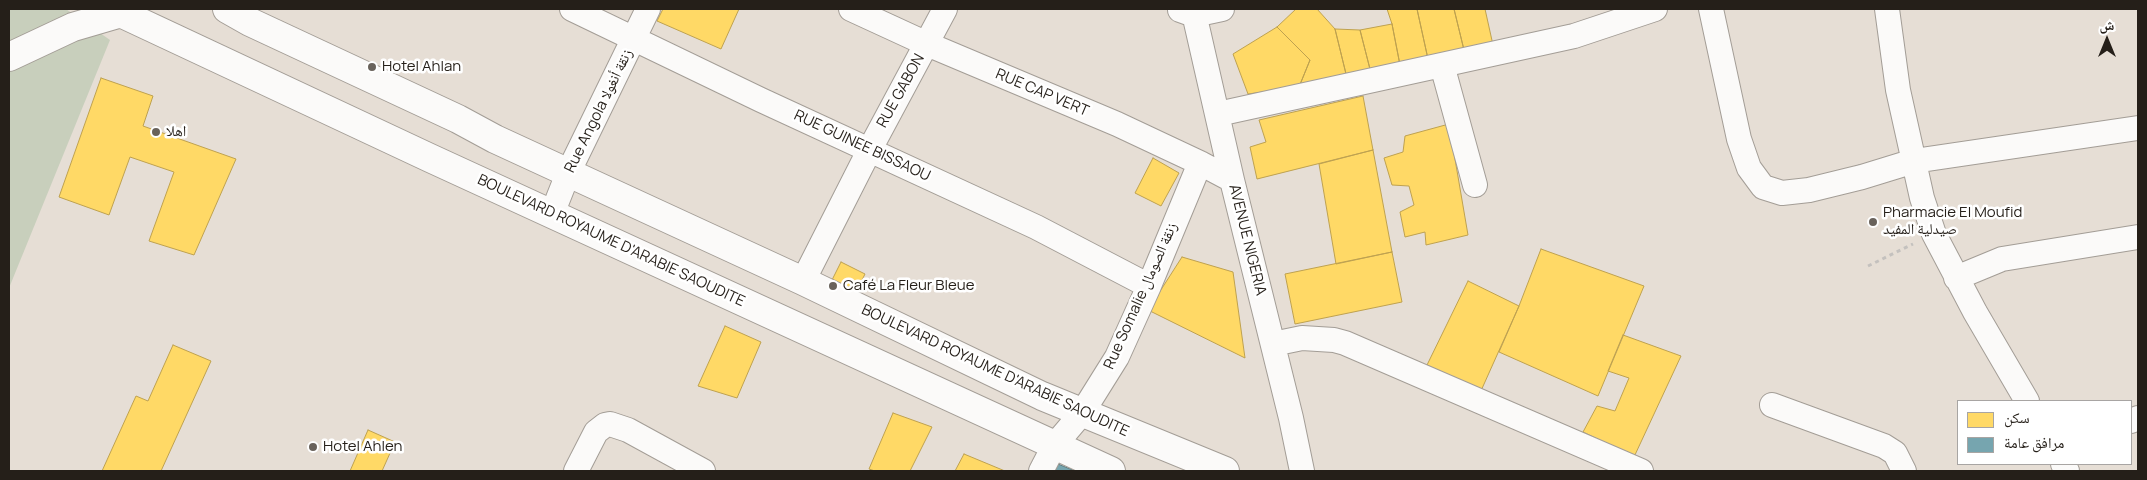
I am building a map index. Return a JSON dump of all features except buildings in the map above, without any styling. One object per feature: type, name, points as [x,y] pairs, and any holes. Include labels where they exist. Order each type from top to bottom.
[{"type":"main road","points":[[9,57],[73,27],[116,11]]},
{"type":"main road","name":"BOULEVARD ROYAUME D'ARABIE SAOUDITE","points":[[116,11],[1111,471]]},
{"type":"main road","name":"BOULEVARD ROYAUME D'ARABIE SAOUDITE","points":[[245,13],[495,138],[803,281],[925,341],[1082,413],[1225,471]]},
{"type":"street","name":"RUE GUINEE BISSAOU","points":[[572,9],[1036,227],[1149,286]]},
{"type":"street","name":"Rue Angola زنقة أنغولا","points":[[552,214],[569,171],[648,9]]},
{"type":"street","name":"RUE CAP VERT","points":[[851,9],[927,44],[1117,124],[1232,180]]},
{"type":"street","name":"RUE GABON","points":[[803,281],[870,149],[945,9]]},
{"type":"street","points":[[1188,11],[1222,9]]},
{"type":"street","points":[[1218,114],[1320,90],[1442,66],[1574,36],[1655,9]]},
{"type":"street","points":[[1711,9],[1739,139],[1749,168],[1763,187],[1782,193],[1809,190],[1862,177],[1914,161],[2138,128]]},
{"type":"street","points":[[1887,9],[1898,90],[1922,198],[1934,234],[1956,278],[2026,400]]},
{"type":"street","name":"AVENUE NIGERIA","points":[[1188,11],[1218,114],[1302,471]]},
{"type":"street","points":[[1442,66],[1475,186]]},
{"type":"street","name":"Rue Somalie زنقة الصومال","points":[[1041,471],[1054,446],[1082,413],[1117,357],[1200,163]]},
{"type":"street","points":[[1956,278],[2002,259],[2138,237]]},
{"type":"street","points":[[1273,344],[1302,338],[1334,340],[1345,343],[1641,471]]},
{"type":"street","points":[[1772,406],[1884,446],[1895,453],[1904,471]]},
{"type":"street","points":[[576,471],[596,432],[605,425],[610,424],[628,430],[703,471]]},
{"type":"path","points":[[1868,266],[1934,234]]},
{"type":"green space","points":[[9,9],[66,9],[110,40],[9,288]]},
{"type":"place","name":"Hotel Ahlan","points":[[372,67]]},
{"type":"place","name":"اهلا","points":[[156,132]]},
{"type":"place","name":"Pharmacie El Moufid صيدلية المفيد","points":[[1873,222]]},
{"type":"place","name":"Café La Fleur Bleue","points":[[833,286]]},
{"type":"place","name":"Hotel Ahlen","points":[[313,447]]}]
